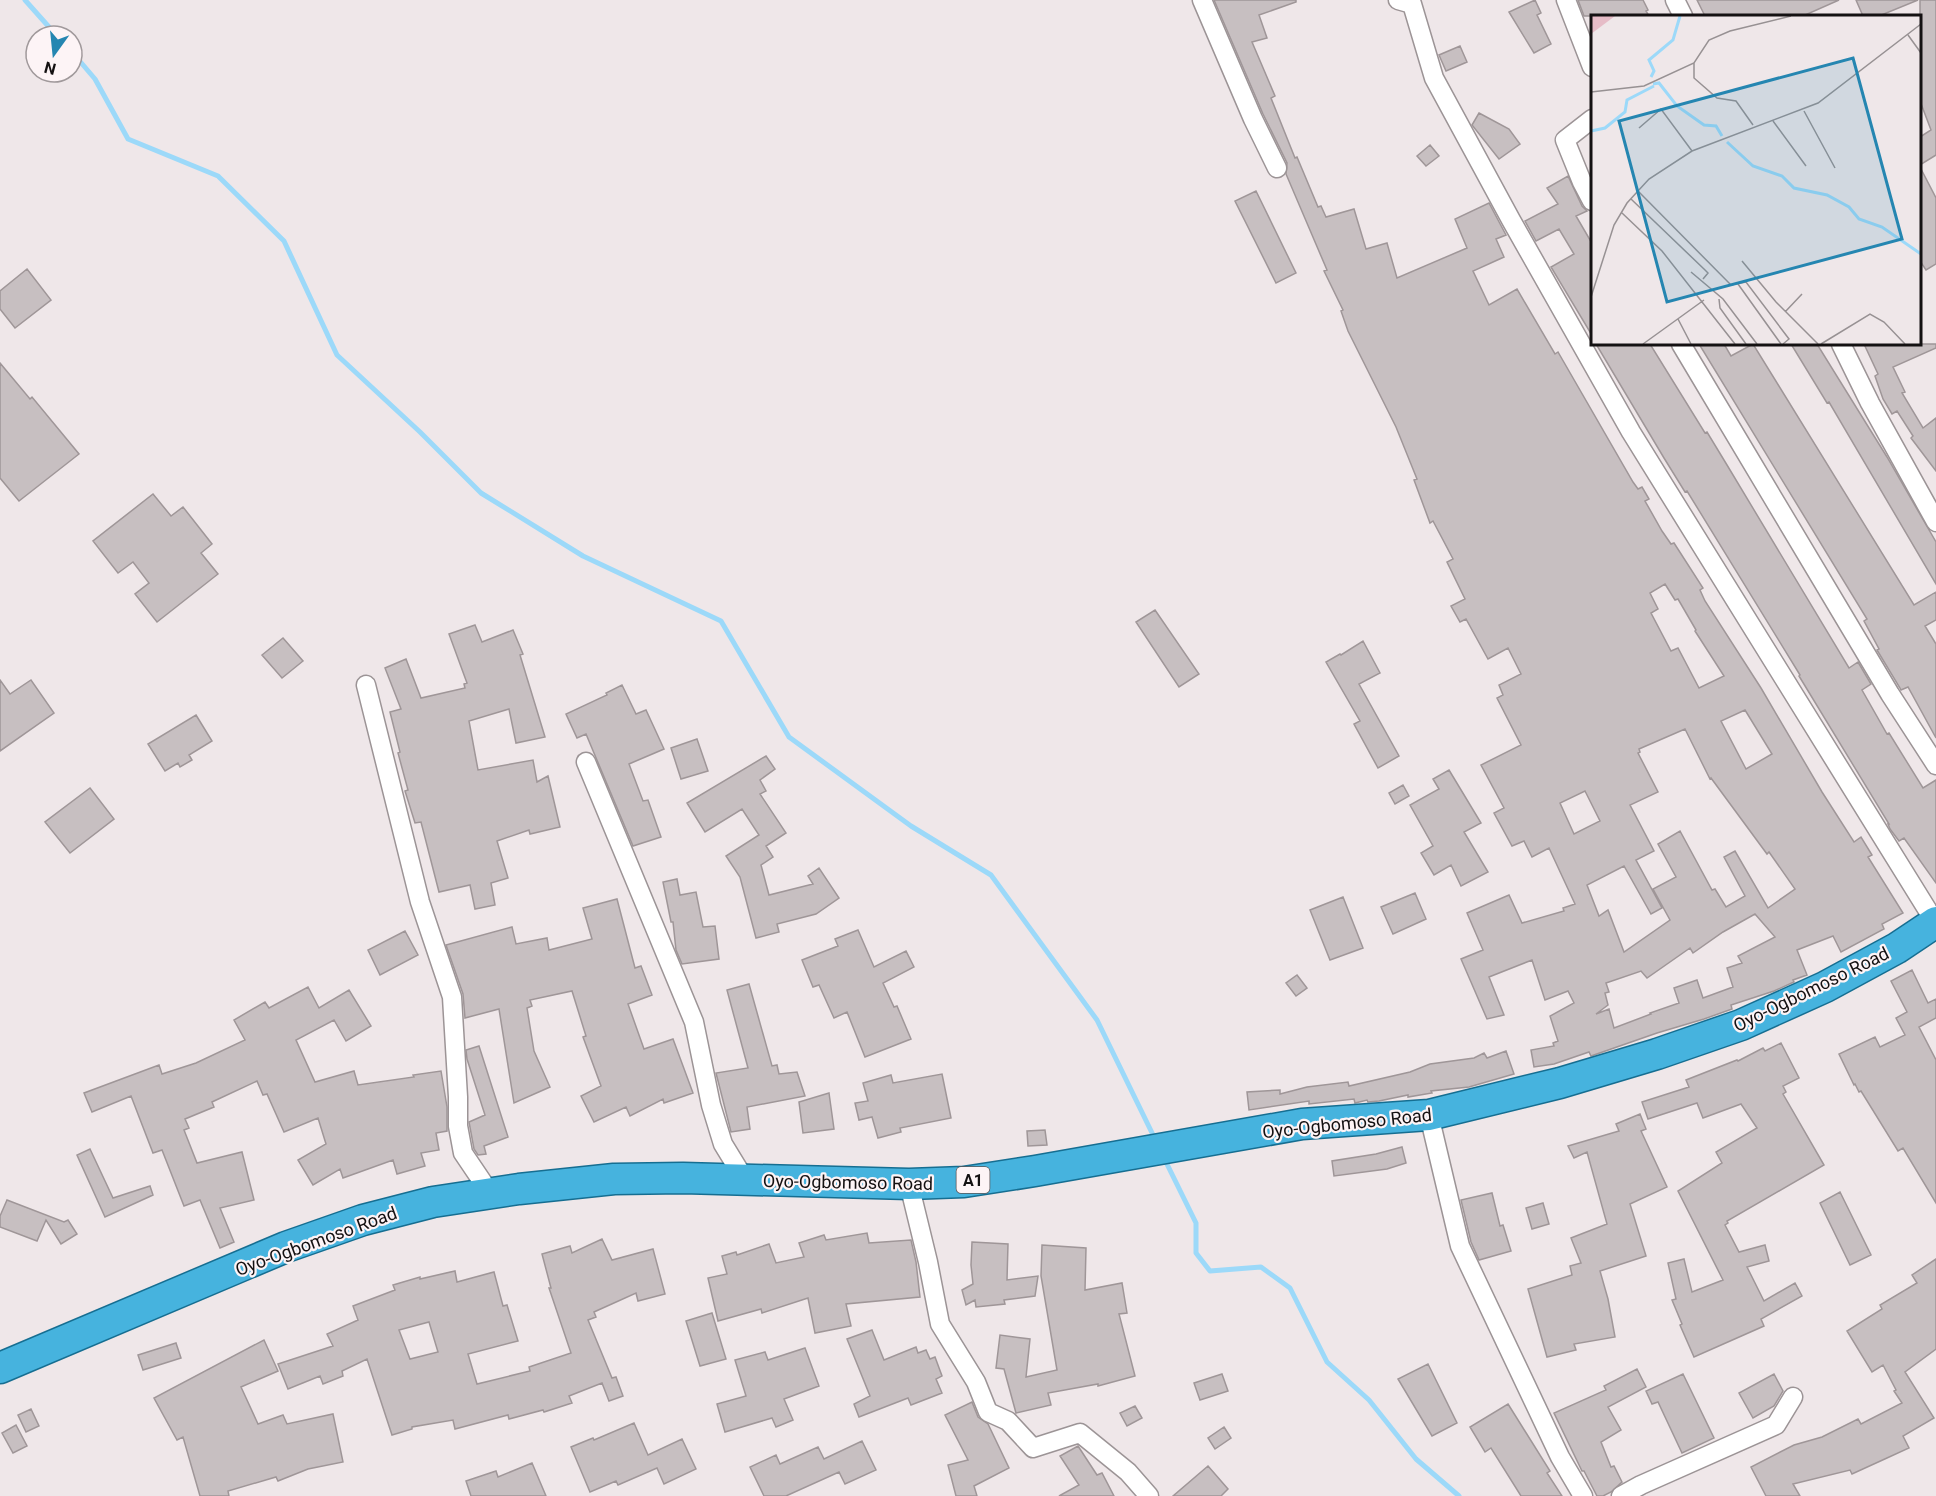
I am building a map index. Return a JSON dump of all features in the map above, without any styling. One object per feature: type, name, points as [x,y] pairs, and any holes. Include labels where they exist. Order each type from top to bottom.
[{"type":"highway","name":"Oyo-Ogbomoso Road","points":[[0,1368],[286,1247],[363,1220],[433,1202],[614,1179],[909,1184],[964,1182],[1302,1124],[1429,1116],[1560,1083],[1657,1054],[1741,1024],[1825,987],[1897,948],[1936,922]]},
{"type":"street","points":[[1202,0],[1253,119],[1277,168]]},
{"type":"street","points":[[1398,0],[1412,4],[1434,78],[1631,432],[1936,922]]},
{"type":"street","points":[[1566,0],[1591,62]]},
{"type":"street","points":[[1675,0],[1682,15]]},
{"type":"street","points":[[1591,120],[1565,140],[1582,182],[1591,198]]},
{"type":"street","points":[[1682,345],[1884,684],[1936,765]]},
{"type":"street","points":[[1841,345],[1870,403],[1936,522]]},
{"type":"street","points":[[366,685],[420,902],[452,997],[458,1126],[462,1154],[490,1193]]},
{"type":"street","points":[[586,762],[694,1022],[711,1105],[723,1144],[744,1180]]},
{"type":"street","points":[[1429,1116],[1460,1245],[1560,1456],[1583,1496]]},
{"type":"street","points":[[909,1184],[940,1324],[976,1382],[988,1412],[1008,1420],[1032,1449],[1080,1433],[1128,1472],[1149,1496]]},
{"type":"street","points":[[1621,1496],[1776,1425],[1793,1397]]},
{"type":"building","points":[[1214,0],[1296,0],[1296,2],[1259,15],[1267,38],[1252,42],[1275,96],[1271,98],[1318,207],[1321,206],[1326,217],[1354,209],[1366,249],[1387,243],[1397,278],[1467,248],[1455,219],[1489,203],[1506,235],[1496,239],[1504,257],[1473,271],[1489,305],[1517,289],[1555,354],[1558,352],[1633,482],[1638,489],[1642,487],[1649,499],[1645,501],[1662,531],[1671,544],[1674,543],[1703,588],[1700,590],[1705,601],[1761,688],[1822,792],[1854,842],[1861,837],[1872,855],[1868,857],[1903,913],[1882,924],[1884,929],[1841,952],[1833,936],[1797,950],[1807,975],[1793,980],[1794,982],[1731,1005],[1732,1009],[1591,1056],[1589,1052],[1554,1064],[1534,1067],[1531,1050],[1554,1046],[1553,1043],[1558,1041],[1550,1016],[1574,1003],[1568,991],[1545,1000],[1532,960],[1489,977],[1504,1015],[1487,1019],[1461,959],[1483,950],[1467,913],[1509,895],[1522,923],[1564,911],[1563,908],[1575,904],[1549,848],[1532,857],[1524,841],[1512,846],[1494,813],[1504,808],[1481,765],[1521,745],[1497,698],[1503,695],[1499,685],[1521,674],[1508,648],[1488,659],[1466,619],[1460,622],[1451,606],[1465,599],[1447,562],[1453,559],[1433,521],[1430,523],[1414,480],[1417,479],[1396,427],[1348,331],[1341,311],[1343,310],[1324,271],[1327,270],[1286,174],[1287,163],[1263,114]],"holes":[[[1665,584],[1675,600],[1678,599],[1695,631],[1724,676],[1699,688],[1678,648],[1671,651],[1651,613],[1658,609],[1650,593]],[[1745,710],[1772,754],[1746,769],[1721,721]],[[1685,729],[1710,779],[1767,854],[1769,852],[1795,889],[1768,908],[1735,851],[1724,857],[1745,896],[1726,907],[1715,889],[1712,890],[1680,831],[1658,844],[1676,877],[1653,889],[1670,920],[1624,952],[1608,910],[1599,916],[1587,885],[1624,866],[1651,914],[1662,908],[1636,860],[1654,851],[1630,805],[1658,792],[1638,753],[1639,749]],[[1585,791],[1600,821],[1574,834],[1560,803]],[[1755,914],[1775,937],[1738,956],[1742,963],[1727,968],[1733,987],[1703,998],[1697,980],[1674,988],[1679,1003],[1614,1028],[1609,1009],[1596,1014],[1608,1005],[1605,993],[1609,992],[1606,983],[1641,971],[1647,978],[1690,948],[1693,953],[1723,932]]]},
{"type":"building","points":[[1535,0],[1541,13],[1537,15],[1551,44],[1534,53],[1509,12]]},
{"type":"building","points":[[1578,0],[1643,0],[1648,15],[1591,15],[1584,16]]},
{"type":"building","points":[[1697,0],[1839,0],[1805,15],[1704,15]]},
{"type":"building","points":[[1856,0],[1918,0],[1881,15],[1863,15]]},
{"type":"building","points":[[1920,0],[1936,0],[1936,155],[1921,164],[1921,136],[1931,130],[1921,104]]},
{"type":"building","points":[[1460,46],[1467,62],[1446,71],[1439,55]]},
{"type":"building","points":[[1479,113],[1509,129],[1520,144],[1499,159],[1472,125]]},
{"type":"building","points":[[1430,145],[1439,156],[1426,166],[1417,156]]},
{"type":"building","points":[[1921,169],[1936,198],[1936,264],[1926,270],[1921,262]]},
{"type":"building","points":[[1568,176],[1582,206],[1587,211],[1576,216],[1591,242],[1591,334],[1551,267],[1574,254],[1559,229],[1536,241],[1525,221],[1558,204],[1547,188]]},
{"type":"building","points":[[1256,191],[1296,273],[1276,283],[1235,201]]},
{"type":"building","points":[[27,269],[51,300],[15,328],[0,309],[0,291]]},
{"type":"building","points":[[1936,344],[1936,348],[1893,367],[1905,392],[1902,393],[1923,428],[1936,418],[1936,471],[1911,438],[1913,436],[1897,411],[1892,414],[1883,399],[1875,376],[1878,374],[1864,345]]},
{"type":"building","points":[[1597,345],[1651,345],[1705,433],[1707,432],[1849,668],[1858,662],[1871,684],[1862,690],[1887,734],[1889,733],[1923,788],[1936,780],[1936,883],[1904,838],[1899,841],[1890,829],[1800,675],[1687,491],[1685,492]]},
{"type":"building","points":[[1700,345],[1725,345],[1731,356],[1754,345],[1914,605],[1936,592],[1936,620],[1925,626],[1936,644],[1936,738],[1908,687],[1901,690],[1877,650],[1879,649],[1864,621],[1867,619]]},
{"type":"building","points":[[1792,345],[1818,345],[1887,457],[1936,542],[1936,584],[1829,402],[1827,403]]},
{"type":"building","points":[[0,363],[30,399],[32,397],[79,454],[19,501],[0,478]]},
{"type":"building","points":[[153,494],[171,516],[183,507],[212,544],[201,553],[218,574],[157,622],[135,594],[149,583],[133,562],[118,573],[93,541]]},
{"type":"building","points":[[1155,610],[1199,674],[1179,687],[1136,622]]},
{"type":"building","points":[[475,625],[482,642],[513,630],[523,654],[520,655],[545,737],[516,743],[509,709],[469,721],[478,770],[533,760],[537,782],[548,776],[560,827],[530,834],[529,830],[497,841],[508,878],[491,883],[495,905],[475,909],[470,885],[439,892],[421,822],[415,823],[405,791],[408,790],[390,712],[401,709],[385,668],[406,659],[421,698],[465,688],[464,684],[467,683],[449,634]]},
{"type":"building","points":[[283,638],[303,661],[282,678],[262,655]]},
{"type":"building","points":[[1363,641],[1380,673],[1359,684],[1399,756],[1378,768],[1354,724],[1360,721],[1326,662]]},
{"type":"building","points":[[0,680],[10,694],[31,680],[54,713],[0,751]]},
{"type":"building","points":[[622,685],[636,714],[646,710],[664,749],[629,764],[643,801],[648,800],[661,837],[633,846],[586,734],[577,738],[566,714],[607,695],[606,693]]},
{"type":"building","points":[[196,715],[212,741],[189,755],[192,760],[180,767],[178,763],[165,771],[148,744]]},
{"type":"building","points":[[697,739],[708,771],[681,779],[671,748]]},
{"type":"building","points":[[766,756],[775,769],[760,780],[766,791],[760,794],[786,833],[766,846],[773,857],[761,865],[769,895],[813,884],[808,876],[819,868],[839,898],[816,914],[777,924],[779,932],[756,938],[740,877],[726,856],[759,835],[742,809],[705,832],[687,803]]},
{"type":"building","points":[[1449,770],[1481,823],[1464,832],[1488,872],[1461,886],[1451,865],[1434,875],[1421,853],[1433,846],[1410,805],[1439,789],[1433,779]]},
{"type":"building","points":[[1403,785],[1409,796],[1395,804],[1389,793]]},
{"type":"building","points":[[90,788],[114,819],[70,853],[45,822]]},
{"type":"building","points":[[677,879],[680,895],[696,892],[703,927],[715,926],[719,959],[682,964],[676,950],[673,922],[671,922],[663,882]]},
{"type":"building","points":[[1415,893],[1426,919],[1393,934],[1381,907]]},
{"type":"building","points":[[1343,897],[1363,948],[1330,960],[1310,910]]},
{"type":"building","points":[[617,899],[635,968],[641,966],[652,995],[628,1004],[644,1049],[673,1039],[693,1093],[664,1103],[663,1099],[630,1116],[626,1107],[594,1122],[581,1096],[601,1086],[583,1037],[586,1036],[572,991],[530,1000],[532,1006],[527,1008],[534,1051],[550,1087],[514,1103],[499,1009],[465,1018],[463,994],[446,945],[512,927],[516,944],[547,938],[549,950],[592,939],[583,908]]},
{"type":"building","points":[[858,930],[874,967],[906,951],[914,967],[883,983],[894,1007],[897,1006],[911,1039],[865,1057],[847,1012],[834,1018],[819,985],[813,987],[802,960],[838,946],[835,939]]},
{"type":"building","points":[[405,931],[418,955],[380,975],[368,950]]},
{"type":"building","points":[[1912,970],[1928,1003],[1936,999],[1936,1018],[1919,1027],[1936,1060],[1936,1203],[1903,1148],[1898,1151],[1861,1091],[1859,1092],[1854,1085],[1839,1054],[1875,1037],[1880,1047],[1905,1035],[1896,1018],[1907,1012],[1891,981]]},
{"type":"building","points":[[1297,975],[1307,988],[1296,996],[1286,983]]},
{"type":"building","points":[[749,984],[772,1066],[777,1065],[779,1074],[797,1072],[805,1096],[747,1107],[750,1129],[731,1132],[716,1073],[748,1068],[727,990]]},
{"type":"building","points":[[308,987],[319,1008],[349,990],[371,1026],[346,1041],[334,1020],[296,1040],[315,1082],[354,1071],[358,1085],[441,1071],[447,1107],[447,1131],[436,1133],[439,1150],[421,1153],[425,1166],[397,1174],[393,1160],[343,1178],[340,1169],[313,1185],[298,1160],[326,1144],[318,1118],[284,1132],[267,1094],[263,1095],[257,1081],[212,1102],[214,1107],[185,1119],[189,1128],[184,1130],[197,1163],[242,1152],[254,1200],[220,1208],[234,1242],[220,1248],[200,1200],[184,1206],[162,1150],[153,1153],[131,1096],[92,1112],[84,1093],[159,1065],[162,1074],[196,1063],[245,1040],[234,1020],[265,1002],[269,1008]]},
{"type":"building","points":[[1781,1043],[1799,1078],[1783,1086],[1786,1092],[1783,1094],[1824,1165],[1727,1221],[1725,1225],[1739,1252],[1765,1245],[1769,1261],[1747,1267],[1764,1301],[1795,1283],[1802,1296],[1761,1319],[1764,1326],[1694,1357],[1672,1300],[1676,1299],[1668,1263],[1684,1259],[1692,1292],[1723,1280],[1678,1191],[1722,1163],[1716,1152],[1757,1128],[1741,1104],[1703,1118],[1697,1103],[1648,1119],[1642,1102],[1689,1087],[1686,1080],[1738,1061],[1763,1048],[1765,1051]]},
{"type":"building","points":[[479,1046],[508,1137],[484,1146],[486,1154],[478,1155],[474,1149],[469,1122],[485,1115],[466,1050]]},
{"type":"building","points":[[1506,1051],[1514,1074],[1469,1087],[1431,1091],[1432,1093],[1379,1101],[1368,1102],[1367,1100],[1355,1103],[1354,1099],[1309,1104],[1309,1101],[1249,1110],[1247,1092],[1280,1090],[1280,1094],[1307,1087],[1348,1082],[1349,1086],[1410,1072],[1430,1064],[1474,1058],[1484,1053],[1487,1058]]},
{"type":"building","points":[[942,1074],[951,1118],[900,1128],[901,1132],[878,1138],[872,1117],[859,1120],[855,1103],[868,1101],[863,1083],[891,1075],[893,1083]]},
{"type":"building","points":[[829,1093],[834,1129],[803,1133],[799,1102]]},
{"type":"building","points":[[1640,1114],[1646,1129],[1641,1131],[1667,1187],[1630,1204],[1646,1256],[1600,1271],[1615,1337],[1574,1344],[1576,1350],[1547,1357],[1528,1289],[1572,1275],[1570,1266],[1581,1263],[1571,1238],[1607,1224],[1587,1152],[1574,1158],[1568,1146],[1619,1131],[1616,1124]]},
{"type":"building","points":[[1045,1130],[1047,1145],[1028,1146],[1027,1131]]},
{"type":"building","points":[[1402,1147],[1406,1163],[1387,1169],[1334,1176],[1332,1161]]},
{"type":"building","points":[[90,1149],[113,1198],[150,1186],[153,1195],[105,1217],[77,1155]]},
{"type":"building","points":[[1840,1192],[1871,1255],[1850,1265],[1820,1203]]},
{"type":"building","points":[[1492,1193],[1500,1226],[1503,1225],[1511,1251],[1479,1260],[1471,1242],[1461,1200]]},
{"type":"building","points":[[7,1200],[64,1222],[68,1220],[77,1234],[61,1244],[46,1220],[37,1241],[0,1227],[0,1216]]},
{"type":"building","points":[[1543,1203],[1549,1224],[1532,1229],[1526,1208]]},
{"type":"building","points":[[867,1233],[869,1243],[911,1240],[920,1297],[846,1304],[851,1326],[815,1333],[808,1298],[762,1313],[761,1309],[718,1321],[708,1278],[727,1274],[722,1256],[736,1252],[737,1255],[769,1244],[776,1263],[804,1257],[799,1243],[824,1235],[826,1240]]},
{"type":"building","points":[[602,1239],[612,1260],[653,1249],[665,1294],[638,1301],[636,1293],[594,1312],[596,1317],[588,1320],[612,1378],[616,1377],[623,1396],[609,1401],[602,1383],[569,1396],[572,1403],[544,1412],[543,1410],[509,1419],[508,1415],[455,1429],[453,1420],[412,1427],[412,1429],[392,1435],[367,1359],[342,1371],[343,1376],[323,1384],[320,1376],[288,1389],[278,1364],[333,1346],[327,1334],[358,1320],[353,1306],[395,1290],[393,1285],[420,1277],[420,1279],[455,1271],[457,1282],[494,1272],[503,1306],[507,1305],[518,1341],[468,1354],[477,1384],[530,1371],[529,1367],[571,1353],[549,1288],[551,1288],[542,1254],[570,1246],[572,1253]],"holes":[[[429,1322],[438,1352],[410,1359],[399,1330]]]},
{"type":"building","points":[[972,1242],[1008,1244],[1007,1280],[1038,1276],[1035,1296],[1004,1300],[1005,1304],[976,1307],[975,1300],[966,1305],[962,1290],[973,1284]]},
{"type":"building","points":[[1042,1245],[1086,1248],[1085,1290],[1122,1283],[1127,1313],[1119,1314],[1135,1376],[1098,1386],[1098,1384],[1048,1393],[1051,1405],[1016,1413],[1004,1369],[996,1368],[1000,1335],[1030,1339],[1026,1377],[1057,1370],[1041,1276]]},
{"type":"building","points":[[1936,1259],[1936,1349],[1905,1372],[1934,1418],[1903,1436],[1909,1448],[1852,1474],[1850,1470],[1793,1484],[1800,1496],[1766,1496],[1751,1467],[1794,1445],[1822,1437],[1858,1419],[1861,1424],[1902,1403],[1883,1365],[1872,1372],[1847,1331],[1882,1309],[1880,1305],[1917,1283],[1912,1275]]},
{"type":"building","points":[[712,1313],[726,1359],[700,1366],[686,1321]]},
{"type":"building","points":[[872,1330],[884,1360],[916,1347],[918,1353],[926,1350],[930,1359],[935,1357],[942,1376],[936,1379],[942,1393],[911,1405],[908,1398],[859,1417],[854,1404],[870,1396],[847,1339]]},
{"type":"building","points":[[264,1340],[278,1371],[241,1387],[258,1424],[283,1415],[287,1424],[333,1414],[343,1462],[308,1469],[278,1481],[276,1477],[228,1491],[229,1496],[200,1496],[183,1437],[177,1440],[154,1398]]},
{"type":"building","points":[[176,1343],[181,1358],[143,1370],[138,1355]]},
{"type":"building","points":[[805,1348],[819,1386],[784,1399],[793,1420],[776,1427],[772,1418],[725,1432],[717,1404],[746,1396],[735,1360],[765,1352],[768,1360]]},
{"type":"building","points":[[1428,1364],[1457,1423],[1432,1436],[1398,1379]]},
{"type":"building","points":[[1637,1369],[1646,1387],[1608,1407],[1621,1430],[1601,1442],[1611,1467],[1614,1466],[1622,1482],[1611,1492],[1597,1496],[1582,1471],[1554,1413],[1606,1390],[1604,1386]]},
{"type":"building","points":[[1222,1374],[1228,1391],[1200,1400],[1194,1383]]},
{"type":"building","points":[[1683,1374],[1714,1438],[1682,1453],[1658,1402],[1652,1404],[1646,1391]]},
{"type":"building","points":[[1774,1374],[1783,1391],[1774,1406],[1753,1418],[1739,1393]]},
{"type":"building","points":[[972,1402],[978,1417],[988,1424],[1009,1468],[974,1486],[977,1496],[956,1496],[948,1465],[968,1460],[945,1415]]},
{"type":"building","points":[[1508,1404],[1550,1471],[1547,1473],[1562,1496],[1521,1496],[1491,1448],[1485,1452],[1470,1427]]},
{"type":"building","points":[[1135,1406],[1142,1418],[1127,1426],[1120,1413]]},
{"type":"building","points":[[31,1409],[39,1426],[26,1432],[18,1415]]},
{"type":"building","points":[[634,1423],[648,1455],[682,1439],[696,1469],[664,1484],[657,1468],[618,1485],[616,1481],[590,1492],[571,1447]]},
{"type":"building","points":[[16,1425],[27,1446],[13,1453],[2,1433]]},
{"type":"building","points":[[1224,1427],[1231,1438],[1215,1449],[1208,1438]]},
{"type":"building","points":[[862,1441],[876,1470],[845,1484],[839,1472],[786,1496],[764,1496],[750,1467],[776,1455],[780,1464],[818,1447],[824,1459]]},
{"type":"building","points":[[1078,1446],[1097,1475],[1102,1473],[1114,1496],[1059,1496],[1079,1485],[1060,1456]]},
{"type":"building","points":[[532,1463],[546,1496],[471,1496],[466,1481],[496,1471],[498,1477]]},
{"type":"building","points":[[1208,1466],[1228,1489],[1221,1496],[1173,1496]]},
{"type":"waterway","points":[[25,0],[46,24]]},
{"type":"waterway","points":[[84,66],[95,79],[128,139],[218,176],[284,241],[337,355],[420,432],[481,493],[583,556],[721,621],[789,737],[911,826],[991,875],[1097,1020],[1155,1139]]},
{"type":"waterway","points":[[1164,1158],[1196,1223],[1196,1253],[1210,1271],[1261,1267],[1290,1288],[1327,1362],[1369,1400],[1416,1459],[1459,1496]]}]
